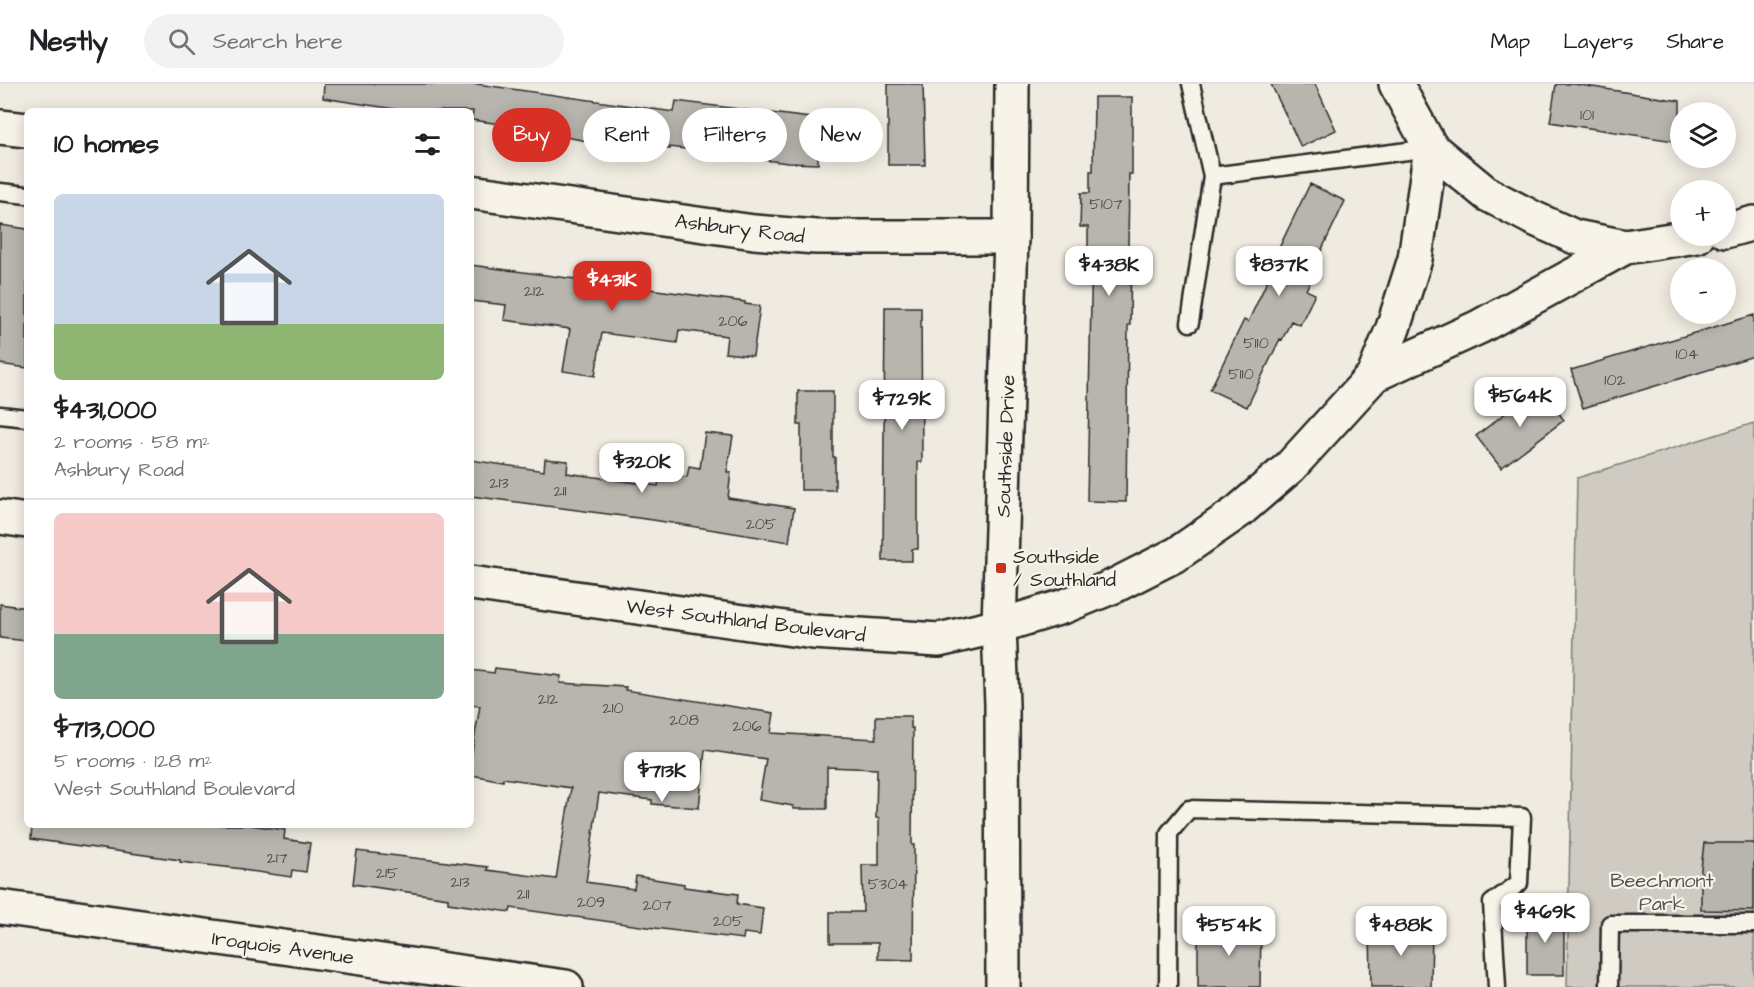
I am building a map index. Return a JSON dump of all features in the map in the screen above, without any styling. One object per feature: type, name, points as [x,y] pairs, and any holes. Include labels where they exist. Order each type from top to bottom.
[{"type":"street","name":"Southside Drive","points":[[1004,987],[1002,705],[999,626],[1011,237],[1012,84]]},
{"type":"street","points":[[1396,84],[1431,148],[1487,194],[1575,237],[1625,247],[1670,240]]},
{"type":"street","points":[[0,127],[24,130]]},
{"type":"street","points":[[1374,375],[1415,260],[1431,148]]},
{"type":"street","name":"Ashbury Road","points":[[474,192],[754,232],[816,237],[1011,237]]},
{"type":"street","points":[[1736,228],[1754,224]]},
{"type":"street","name":"West Southland Boulevard","points":[[474,584],[813,632],[939,640],[999,626],[1065,606],[1114,586],[1177,554],[1239,511],[1290,467],[1374,375],[1479,327],[1625,247]]},
{"type":"street","points":[[0,517],[24,521]]},
{"type":"street","name":"Iroquois Avenue","points":[[0,907],[566,987]]},
{"type":"lane","points":[[1190,323],[1212,176],[1191,84]]},
{"type":"lane","points":[[1212,176],[1431,148]]},
{"type":"lane","points":[[0,192],[24,195]]},
{"type":"lane","points":[[0,417],[24,418]]},
{"type":"lane","points":[[1168,987],[1169,833],[1189,809],[1522,817],[1519,883],[1492,903],[1497,987]]},
{"type":"lane","points":[[1609,987],[1610,924],[1754,924]]},
{"type":"green space","name":"Beechmont Park","points":[[1754,423],[1754,987],[1567,987],[1577,478]]},
{"type":"building","points":[[324,84],[477,84],[646,108],[583,108],[583,140],[571,138],[571,108],[492,108],[492,123],[474,120],[474,108],[388,108],[323,98]]},
{"type":"building","points":[[888,84],[923,84],[925,165],[888,165]]},
{"type":"building","points":[[1271,84],[1315,84],[1336,130],[1301,147]]},
{"type":"building","points":[[1556,84],[1574,84],[1680,101],[1670,102],[1670,140],[1550,122]]},
{"type":"building","points":[[1094,97],[1132,97],[1132,174],[1129,174],[1128,248],[1131,248],[1126,502],[1087,501],[1092,249],[1088,249],[1088,227],[1080,227],[1081,193],[1090,193],[1090,171],[1093,171]]},
{"type":"building","points":[[676,101],[731,108],[682,108],[682,149],[670,147],[670,111],[674,112]]},
{"type":"building","points":[[787,115],[799,117],[799,162],[818,162],[818,164],[780,162],[787,162]]},
{"type":"building","points":[[1310,184],[1345,201],[1312,270],[1315,271],[1306,290],[1315,294],[1300,325],[1291,321],[1282,340],[1280,339],[1247,407],[1210,390],[1244,320],[1248,322],[1280,254],[1277,252]]},
{"type":"building","points":[[0,225],[24,229],[24,368],[0,364]]},
{"type":"building","points":[[474,265],[745,302],[745,304],[760,306],[753,356],[725,353],[727,336],[679,330],[677,343],[602,333],[595,376],[563,371],[570,329],[504,320],[506,305],[474,301]]},
{"type":"building","points":[[885,307],[921,307],[922,462],[918,462],[918,549],[912,549],[912,561],[883,561]]},
{"type":"building","points":[[1754,315],[1754,356],[1583,408],[1571,370],[1724,324],[1736,324],[1736,320]]},
{"type":"building","points":[[1539,387],[1564,420],[1501,468],[1476,436]]},
{"type":"building","points":[[798,391],[833,391],[835,490],[801,490],[801,425],[798,425]]},
{"type":"building","points":[[705,433],[733,436],[727,472],[731,472],[728,498],[794,508],[789,542],[653,520],[474,496],[474,460],[544,471],[545,459],[568,461],[567,473],[658,486],[660,473],[687,477],[689,466],[700,468]]},
{"type":"building","points":[[0,604],[24,608],[24,641],[0,638]]},
{"type":"building","points":[[495,668],[561,676],[560,683],[626,687],[625,690],[774,713],[771,733],[876,739],[876,716],[911,716],[911,728],[913,728],[912,845],[914,845],[913,960],[878,959],[878,943],[830,943],[830,912],[863,912],[862,865],[879,865],[879,818],[876,818],[877,769],[827,767],[827,809],[793,809],[793,806],[759,800],[766,759],[705,750],[699,808],[652,804],[652,800],[599,793],[586,882],[634,889],[636,876],[684,884],[684,887],[738,894],[737,904],[763,908],[760,935],[744,933],[743,939],[511,908],[510,912],[448,903],[448,898],[353,884],[357,851],[488,867],[487,870],[556,879],[571,788],[474,776],[474,740],[480,706],[474,705],[474,670],[494,673]]},
{"type":"building","points":[[32,828],[271,828],[285,830],[284,839],[310,843],[306,872],[292,870],[291,877],[31,839]]},
{"type":"building","points":[[1704,843],[1754,843],[1754,911],[1701,910],[1701,869]]},
{"type":"building","points":[[1527,912],[1564,913],[1564,975],[1527,975]]},
{"type":"building","points":[[1198,926],[1261,927],[1260,987],[1198,987]]},
{"type":"building","points":[[1370,927],[1432,928],[1431,987],[1371,987]]},
{"type":"place","name":"Southside / Southland","points":[[1001,568]]}]
